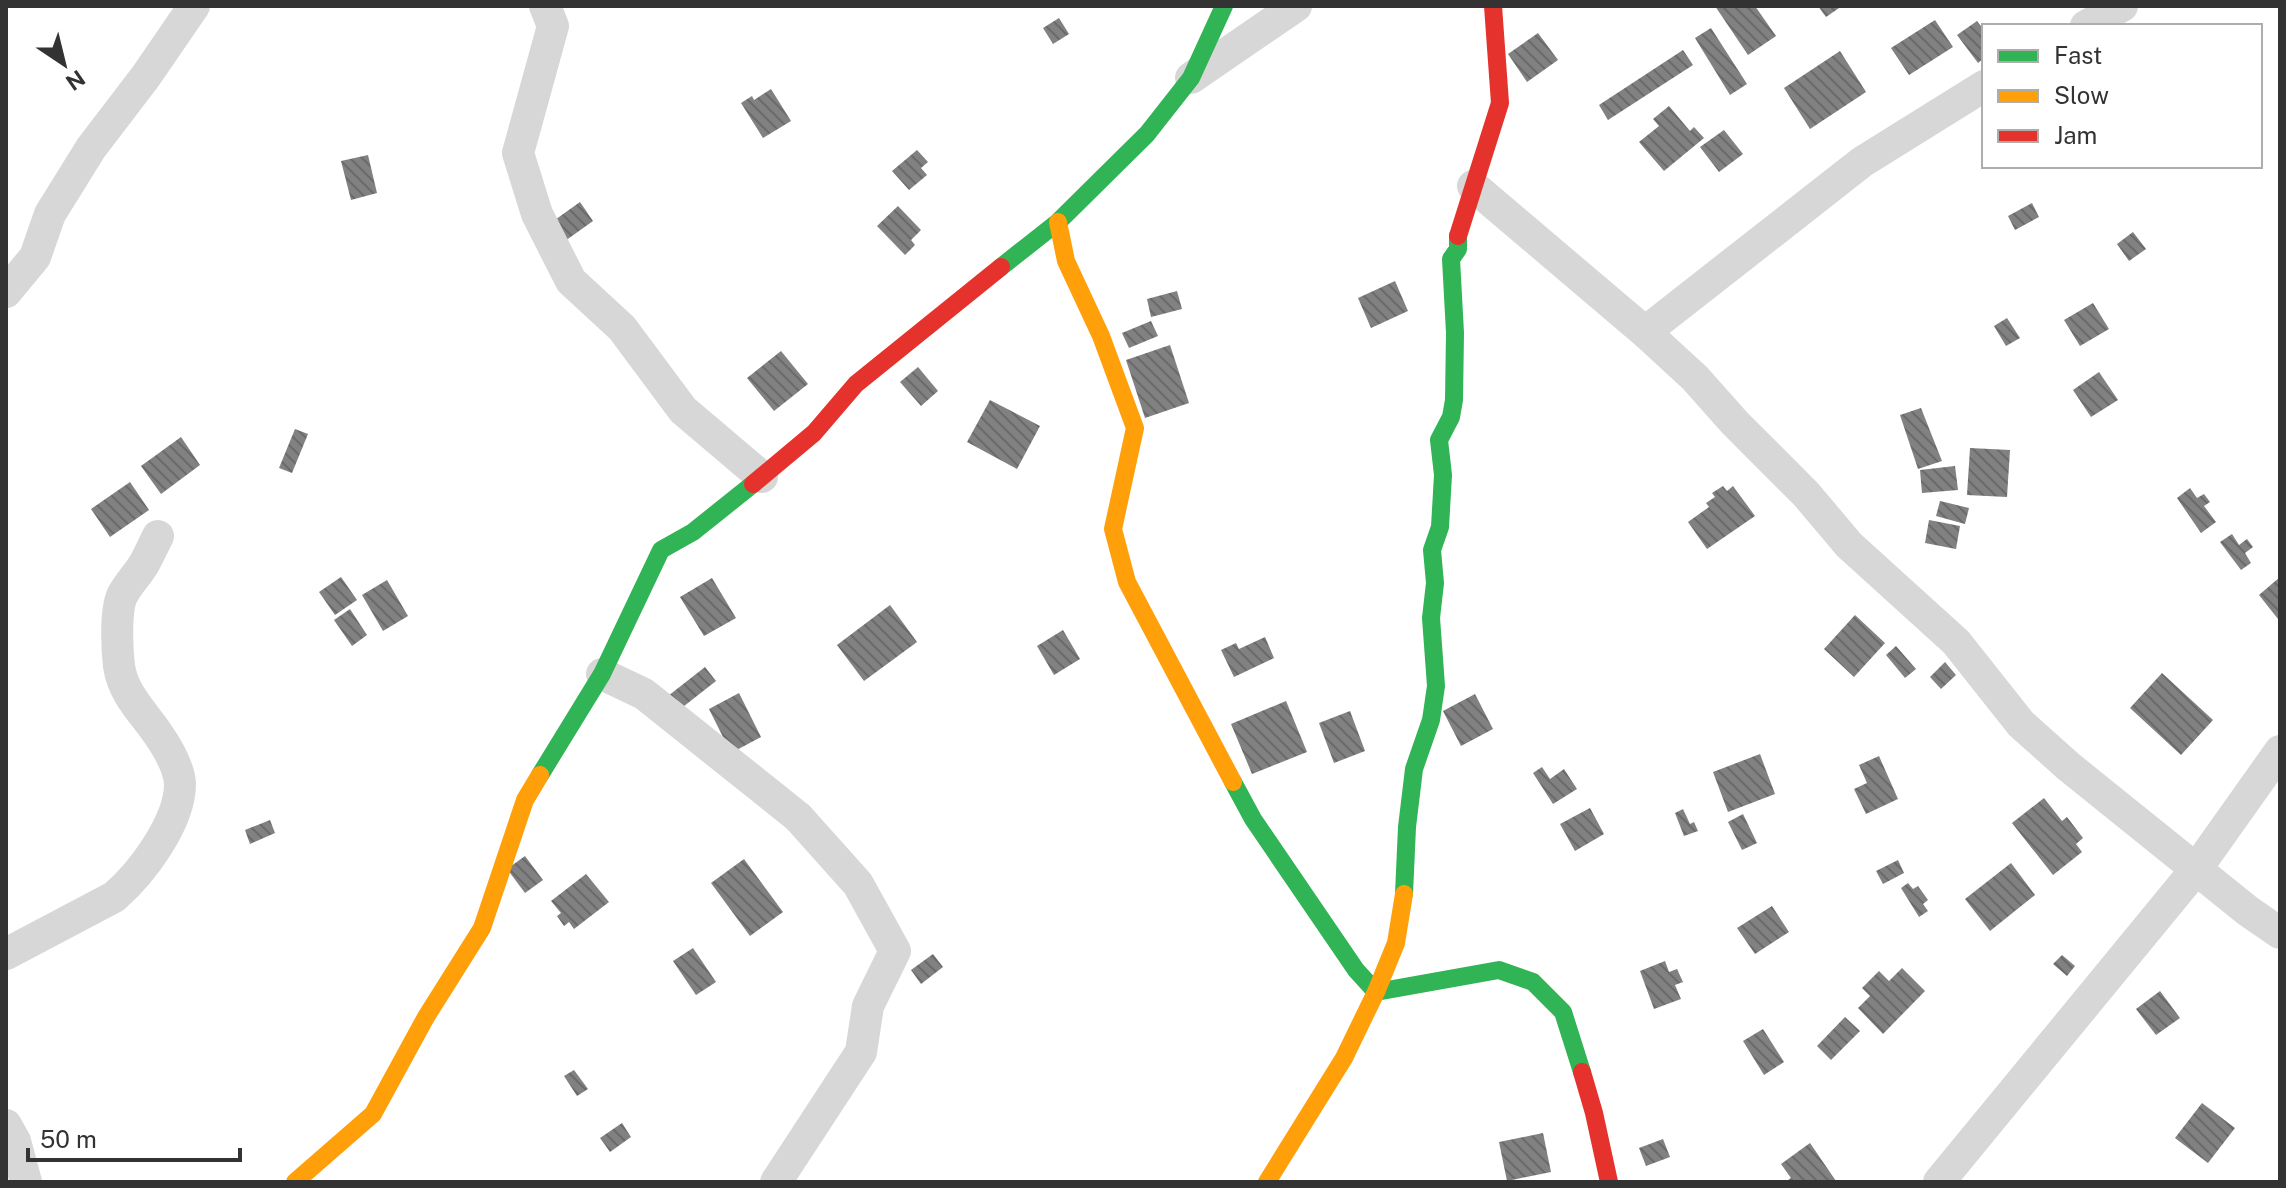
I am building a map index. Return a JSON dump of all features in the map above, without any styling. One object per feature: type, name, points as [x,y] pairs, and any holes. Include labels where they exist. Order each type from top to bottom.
[{"type":"street","points":[[6,292],[35,257],[50,214],[91,148],[194,6]]},
{"type":"street","points":[[545,6],[553,26],[518,153],[537,214],[571,281],[622,328],[683,410],[762,477]]},
{"type":"street","points":[[295,1182],[373,1114],[426,1017],[482,928],[525,800],[602,674],[661,550],[693,532],[762,477],[814,433],[856,384],[1058,222],[1147,134],[1191,78],[1224,6]]},
{"type":"street","points":[[1191,78],[1296,6]]},
{"type":"street","points":[[1267,1182],[1344,1058],[1396,943],[1405,887],[1407,827],[1414,769],[1431,720],[1436,686],[1431,618],[1435,583],[1432,550],[1440,527],[1443,475],[1439,440],[1451,417],[1454,400],[1455,333],[1451,259],[1458,249],[1458,235],[1500,103],[1493,6]]},
{"type":"street","points":[[2090,24],[2122,6]]},
{"type":"street","points":[[1645,332],[1862,162],[1982,87]]},
{"type":"street","points":[[1473,186],[1695,378],[1806,494],[1849,545],[1956,642],[2021,724],[2068,766],[2248,911],[2280,933]]},
{"type":"street","points":[[1058,222],[1066,261],[1101,336],[1135,428],[1113,529],[1127,582],[1253,819],[1347,957],[1376,992]]},
{"type":"street","points":[[6,954],[114,897],[128,885],[154,851],[173,816],[180,783],[172,758],[159,735],[128,695],[119,663],[118,618],[122,596],[144,565],[158,536]]},
{"type":"street","points":[[602,674],[644,694],[798,817],[858,884],[895,951],[868,1006],[861,1052],[776,1182]]},
{"type":"street","points":[[1939,1182],[2197,868],[2280,751]]},
{"type":"street","points":[[1376,992],[1499,970],[1533,982],[1563,1012],[1594,1113],[1609,1182]]},
{"type":"street","points":[[6,1125],[15,1141],[26,1182]]},
{"type":"building","points":[[1715,6],[1755,6],[1776,36],[1748,55]]},
{"type":"building","points":[[1818,6],[1842,6],[1826,17]]},
{"type":"building","points":[[1059,18],[1069,34],[1053,44],[1043,28]]},
{"type":"building","points":[[1935,20],[1953,47],[1909,75],[1891,48]]},
{"type":"building","points":[[1977,21],[1982,27],[1982,60],[1978,63],[1957,35]]},
{"type":"building","points":[[1711,28],[1747,84],[1730,95],[1695,38]]},
{"type":"building","points":[[1538,33],[1558,60],[1527,82],[1508,54]]},
{"type":"building","points":[[1683,50],[1693,65],[1608,120],[1599,105]]},
{"type":"building","points":[[1840,51],[1866,92],[1810,129],[1784,88]]},
{"type":"building","points":[[771,89],[791,121],[763,138],[741,103],[752,96],[754,100]]},
{"type":"building","points":[[1669,106],[1690,131],[1694,127],[1704,138],[1664,171],[1639,142],[1659,126],[1653,119]]},
{"type":"building","points":[[1724,130],[1743,154],[1719,172],[1700,147]]},
{"type":"building","points":[[917,150],[928,162],[921,168],[927,175],[909,190],[892,171]]},
{"type":"building","points":[[368,155],[377,193],[351,200],[341,161]]},
{"type":"building","points":[[580,202],[593,221],[565,241],[552,222]]},
{"type":"building","points":[[2032,203],[2039,217],[2015,230],[2008,216]]},
{"type":"building","points":[[898,206],[921,230],[911,240],[915,245],[905,255],[877,226]]},
{"type":"building","points":[[2133,232],[2146,249],[2129,261],[2117,244]]},
{"type":"building","points":[[1395,281],[1408,311],[1371,328],[1358,298]]},
{"type":"building","points":[[1177,291],[1182,309],[1151,317],[1147,299]]},
{"type":"building","points":[[2093,303],[2109,329],[2080,346],[2064,320]]},
{"type":"building","points":[[2007,318],[2020,338],[2006,346],[1994,326]]},
{"type":"building","points":[[1151,321],[1158,336],[1129,348],[1122,333]]},
{"type":"building","points":[[1170,345],[1189,403],[1145,418],[1126,360]]},
{"type":"building","points":[[781,351],[808,384],[774,411],[747,378]]},
{"type":"building","points":[[918,367],[938,391],[921,406],[900,382]]},
{"type":"building","points":[[2099,372],[2118,400],[2091,417],[2073,390]]},
{"type":"building","points":[[990,400],[1040,426],[1017,469],[967,442]]},
{"type":"building","points":[[1921,408],[1942,461],[1918,469],[1900,415]]},
{"type":"building","points":[[295,429],[308,434],[292,473],[279,468]]},
{"type":"building","points":[[181,437],[200,465],[161,494],[141,466]]},
{"type":"building","points":[[1970,448],[2010,450],[2007,497],[1967,495]]},
{"type":"building","points":[[1955,466],[1958,490],[1922,493],[1920,470]]},
{"type":"building","points":[[130,482],[149,510],[110,537],[91,509]]},
{"type":"building","points":[[1723,486],[1727,491],[1733,486],[1755,516],[1707,549],[1688,522],[1709,507],[1706,503],[1715,497],[1712,493]]},
{"type":"building","points":[[2190,488],[2197,498],[2204,494],[2210,502],[2204,506],[2216,522],[2201,533],[2177,498]]},
{"type":"building","points":[[1940,501],[1969,508],[1965,524],[1936,516]]},
{"type":"building","points":[[1929,520],[1960,526],[1956,549],[1925,543]]},
{"type":"building","points":[[2232,534],[2239,545],[2247,539],[2253,547],[2245,553],[2251,563],[2241,570],[2220,542]]},
{"type":"building","points":[[341,577],[357,600],[335,615],[319,592]]},
{"type":"building","points":[[2280,577],[2280,617],[2278,619],[2259,595]]},
{"type":"building","points":[[712,578],[736,618],[704,636],[680,597]]},
{"type":"building","points":[[387,580],[408,616],[383,631],[362,595]]},
{"type":"building","points":[[890,605],[917,642],[864,681],[837,645]]},
{"type":"building","points":[[350,609],[367,635],[352,646],[334,620]]},
{"type":"building","points":[[1855,615],[1885,643],[1854,677],[1824,649]]},
{"type":"building","points":[[1063,630],[1080,659],[1054,675],[1037,646]]},
{"type":"building","points":[[1265,637],[1274,658],[1234,677],[1221,650],[1236,643],[1239,649]]},
{"type":"building","points":[[1896,646],[1916,669],[1905,678],[1886,655]]},
{"type":"building","points":[[1945,662],[1956,675],[1941,689],[1930,677]]},
{"type":"building","points":[[705,667],[716,681],[679,710],[668,696]]},
{"type":"building","points":[[2162,673],[2213,720],[2181,755],[2130,708]]},
{"type":"building","points":[[739,693],[761,737],[731,753],[709,709]]},
{"type":"building","points":[[1475,694],[1493,729],[1461,746],[1443,711]]},
{"type":"building","points":[[1286,701],[1307,752],[1252,774],[1231,724]]},
{"type":"building","points":[[1350,711],[1365,751],[1334,763],[1319,723]]},
{"type":"building","points":[[1760,754],[1775,794],[1728,812],[1713,772]]},
{"type":"building","points":[[1879,756],[1898,799],[1866,814],[1854,789],[1867,783],[1859,765]]},
{"type":"building","points":[[1542,767],[1550,779],[1564,769],[1577,789],[1553,804],[1533,773]]},
{"type":"building","points":[[2044,798],[2062,821],[2067,817],[2083,838],[2076,844],[2082,852],[2053,875],[2012,823]]},
{"type":"building","points":[[1590,808],[1604,834],[1575,851],[1560,824]]},
{"type":"building","points":[[1683,809],[1690,824],[1694,822],[1698,831],[1684,836],[1675,813]]},
{"type":"building","points":[[1743,814],[1757,843],[1742,850],[1728,822]]},
{"type":"building","points":[[270,820],[275,833],[250,844],[245,830]]},
{"type":"building","points":[[525,856],[543,880],[525,893],[507,869]]},
{"type":"building","points":[[744,859],[783,912],[750,936],[711,883]]},
{"type":"building","points":[[1898,860],[1904,873],[1883,884],[1876,871]]},
{"type":"building","points":[[2011,863],[2035,895],[1990,931],[1965,899]]},
{"type":"building","points":[[586,874],[609,902],[574,929],[569,922],[564,926],[557,916],[561,913],[551,901]]},
{"type":"building","points":[[1908,883],[1913,889],[1918,886],[1928,900],[1923,904],[1928,911],[1919,917],[1901,888]]},
{"type":"building","points":[[1772,906],[1789,932],[1755,954],[1737,928]]},
{"type":"building","points":[[693,948],[716,982],[696,995],[673,961]]},
{"type":"building","points":[[933,954],[943,967],[921,984],[911,970]]},
{"type":"building","points":[[2062,955],[2075,966],[2067,976],[2053,964]]},
{"type":"building","points":[[1665,961],[1669,972],[1677,969],[1683,982],[1675,985],[1681,999],[1654,1009],[1640,971]]},
{"type":"building","points":[[1902,968],[1925,991],[1883,1034],[1858,1008],[1870,996],[1862,988],[1879,971],[1889,981]]},
{"type":"building","points":[[2160,991],[2180,1018],[2156,1035],[2136,1009]]},
{"type":"building","points":[[1845,1017],[1860,1031],[1831,1060],[1817,1046]]},
{"type":"building","points":[[1763,1029],[1784,1062],[1764,1075],[1743,1041]]},
{"type":"building","points":[[574,1070],[588,1089],[577,1096],[564,1076]]},
{"type":"building","points":[[2202,1103],[2235,1128],[2208,1163],[2175,1138]]},
{"type":"building","points":[[622,1123],[631,1137],[610,1152],[600,1138]]},
{"type":"building","points":[[1543,1133],[1551,1172],[1507,1181],[1499,1142]]},
{"type":"building","points":[[1663,1139],[1670,1157],[1646,1166],[1639,1148]]},
{"type":"building","points":[[1810,1143],[1836,1181],[1785,1182],[1791,1178],[1781,1164]]},
{"type":"traffic: fast","points":[[1001,267],[1058,222],[1147,134],[1191,78],[1224,6]]},
{"type":"traffic: fast","points":[[1404,894],[1414,769],[1431,720],[1436,686],[1431,618],[1435,583],[1432,550],[1440,527],[1443,475],[1439,440],[1451,417],[1454,400],[1455,333],[1451,259],[1458,249],[1458,236]]},
{"type":"traffic: fast","points":[[540,775],[602,674],[661,550],[693,532],[753,484]]},
{"type":"traffic: fast","points":[[1233,782],[1253,819],[1356,970],[1376,992],[1499,970],[1533,982],[1563,1012],[1582,1072]]},
{"type":"traffic: slow","points":[[1058,222],[1066,261],[1101,336],[1135,428],[1113,529],[1127,582],[1233,782]]},
{"type":"traffic: slow","points":[[295,1182],[373,1114],[426,1017],[482,928],[525,800],[540,775]]},
{"type":"traffic: slow","points":[[1267,1182],[1344,1058],[1376,992],[1396,943],[1404,894]]},
{"type":"traffic: jam","points":[[1458,236],[1500,103],[1493,6]]},
{"type":"traffic: jam","points":[[753,484],[814,433],[856,384],[1001,267]]},
{"type":"traffic: jam","points":[[1582,1072],[1609,1182]]}]
